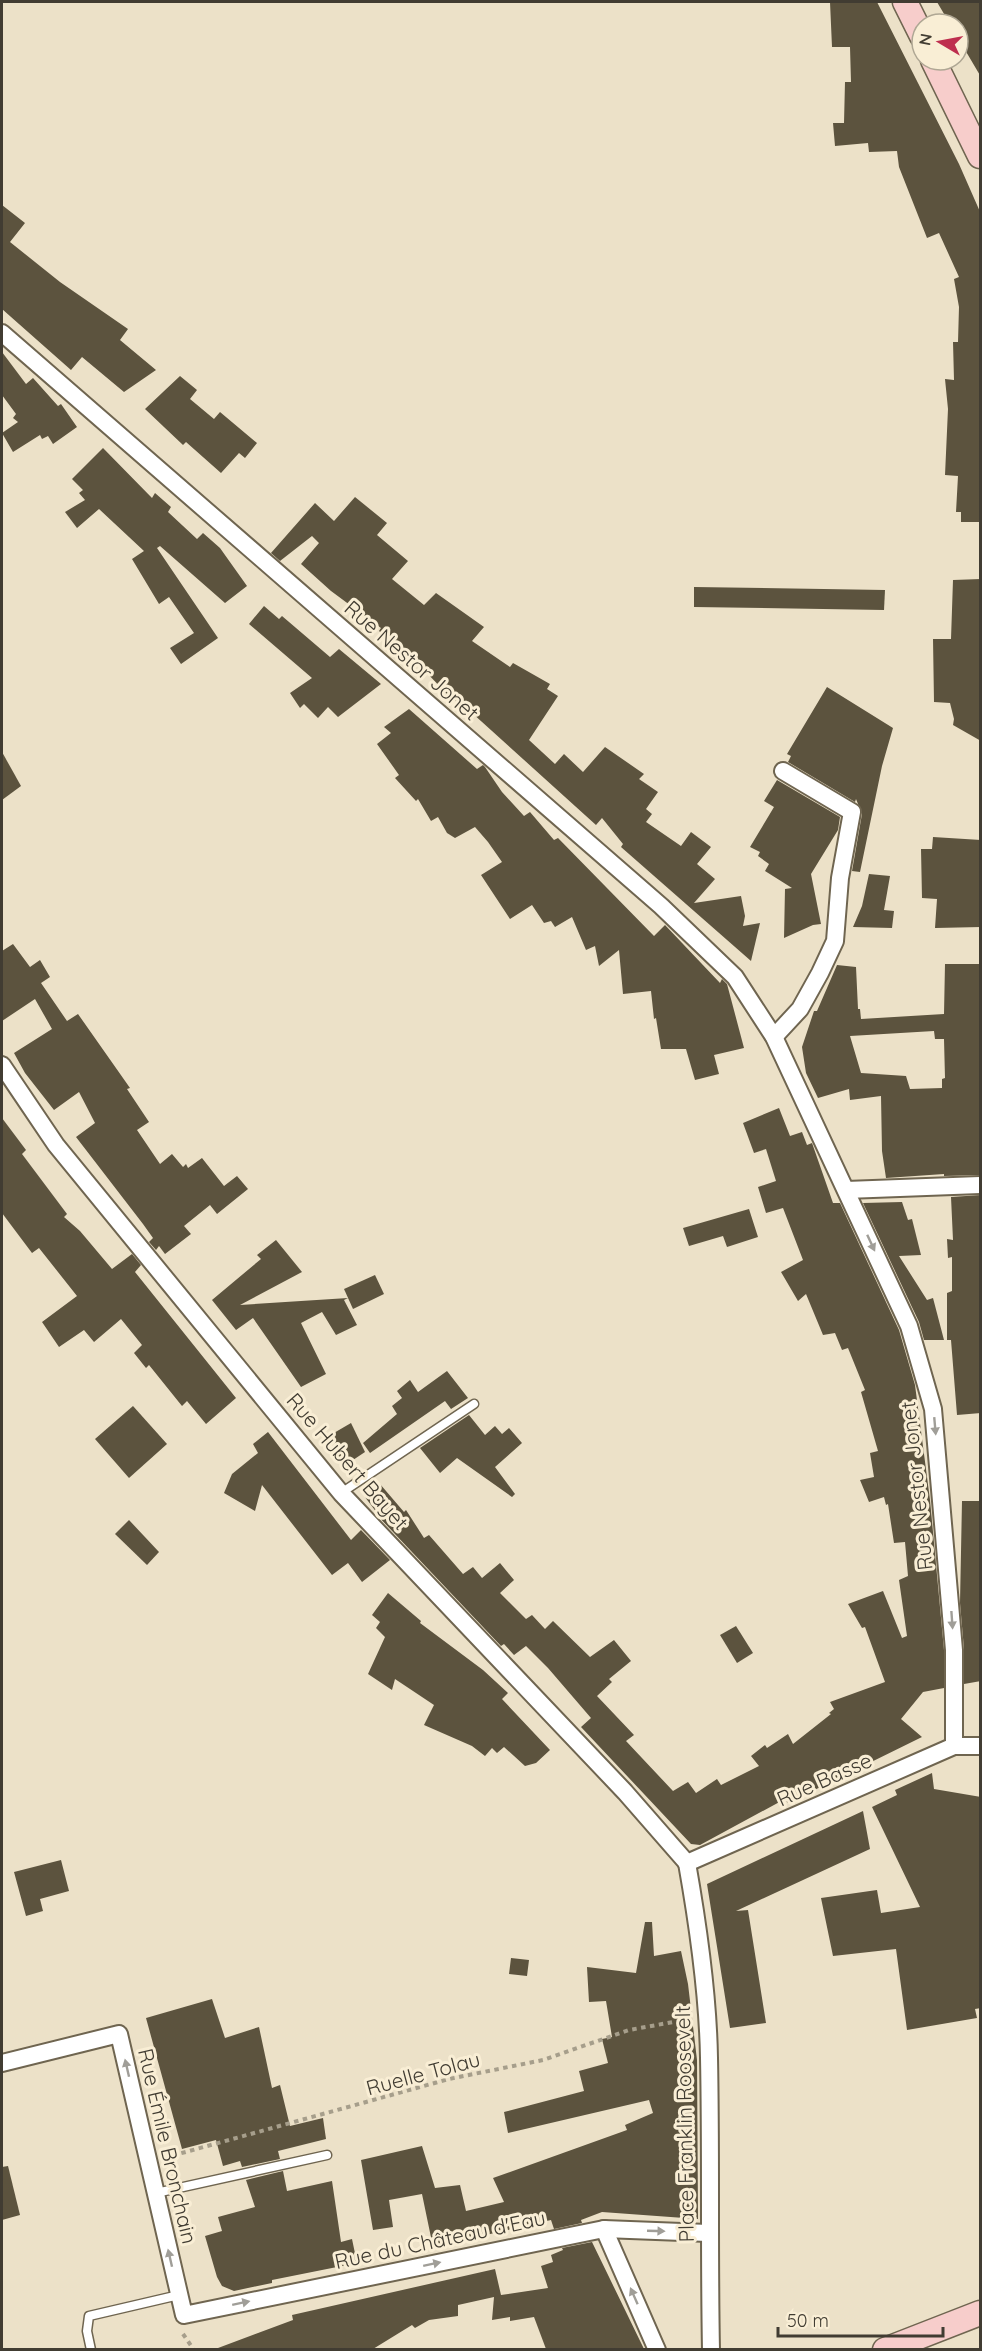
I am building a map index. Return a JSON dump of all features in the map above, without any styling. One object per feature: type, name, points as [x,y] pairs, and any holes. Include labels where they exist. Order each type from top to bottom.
[{"type":"main road","points":[[939,72],[981,156]]},
{"type":"main road","points":[[885,2349],[981,2313]]},
{"type":"street","name":"Rue Nestor Jonet","points":[[2,333],[662,906],[735,977],[774,1037],[909,1326],[933,1409],[954,1650],[954,1746]]},
{"type":"street","points":[[774,1037],[800,1009],[820,974],[835,940],[840,878],[852,812],[783,771]]},
{"type":"street","name":"Rue Hubert Bayet","points":[[2,1065],[56,1145],[341,1493],[625,1792],[687,1863]]},
{"type":"street","points":[[846,1190],[981,1185]]},
{"type":"street","name":"Rue Basse","points":[[687,1863],[954,1746],[981,1746]]},
{"type":"street","name":"Place Franklin Roosevelt","points":[[687,1863],[698,1921],[709,2056],[708,2233],[711,2349]]},
{"type":"street","name":"Rue Émile Bronchain","points":[[2,2063],[119,2034],[184,2315]]},
{"type":"street","points":[[604,2229],[657,2349]]},
{"type":"street","name":"Rue du Château d'Eau","points":[[184,2315],[604,2229],[708,2233]]},
{"type":"lane","points":[[341,1493],[474,1404]]},
{"type":"lane","points":[[156,2193],[327,2155]]},
{"type":"lane","points":[[91,2349],[87,2331],[89,2316],[179,2295]]},
{"type":"path","name":"Ruelle Tolau","points":[[148,2162],[449,2079],[543,2060],[629,2030],[706,2016]]},
{"type":"building","points":[[830,2],[877,2],[910,67],[910,72],[912,72],[959,164],[981,214],[980,522],[961,522],[961,512],[956,512],[958,476],[945,475],[948,409],[945,379],[954,380],[953,342],[958,342],[959,307],[954,279],[959,277],[939,233],[927,238],[899,167],[897,151],[869,152],[868,143],[835,146],[833,123],[844,123],[845,82],[851,82],[850,47],[832,47]]},
{"type":"building","points":[[937,2],[981,2],[981,77],[970,58],[970,12],[943,12]]},
{"type":"building","points":[[2,205],[25,223],[10,242],[60,282],[128,329],[120,340],[156,370],[124,392],[82,357],[71,370],[2,309]]},
{"type":"building","points":[[2,352],[26,384],[33,378],[58,406],[61,404],[77,427],[53,444],[48,436],[42,439],[40,435],[13,452],[2,433],[18,422],[13,418],[16,414],[2,395]]},
{"type":"building","points":[[180,376],[197,390],[190,399],[214,419],[220,412],[257,443],[245,458],[239,453],[221,473],[186,442],[183,445],[145,409]]},
{"type":"building","points":[[103,448],[152,498],[155,493],[171,507],[168,512],[197,539],[203,533],[220,548],[247,586],[225,603],[160,546],[157,548],[218,638],[181,664],[170,648],[194,633],[169,597],[159,604],[132,559],[144,551],[99,509],[77,528],[65,512],[85,500],[79,493],[83,490],[72,479]]},
{"type":"building","points":[[355,497],[387,523],[377,535],[408,561],[392,579],[424,605],[436,593],[484,627],[472,641],[510,667],[513,663],[550,684],[547,689],[558,696],[529,740],[555,764],[564,754],[583,772],[605,747],[644,774],[639,779],[658,792],[646,809],[652,814],[646,822],[681,846],[691,832],[711,847],[697,864],[715,879],[694,903],[741,896],[745,916],[743,926],[760,923],[751,961],[621,847],[623,844],[602,818],[596,825],[461,703],[459,704],[448,695],[425,671],[379,631],[381,628],[331,591],[301,564],[319,543],[312,536],[280,561],[271,553],[315,503],[334,521]]},
{"type":"building","points":[[981,579],[981,741],[953,725],[954,719],[950,703],[934,702],[933,639],[951,639],[953,580]]},
{"type":"building","points":[[694,587],[885,590],[884,610],[694,607]]},
{"type":"building","points":[[264,606],[279,619],[282,616],[330,657],[339,649],[381,684],[338,717],[328,707],[318,718],[304,704],[300,708],[290,693],[312,678],[249,624]]},
{"type":"building","points":[[827,687],[893,728],[882,766],[860,872],[852,871],[862,814],[856,799],[855,802],[788,762],[791,756],[787,754]]},
{"type":"building","points":[[409,709],[477,769],[483,765],[502,792],[524,816],[530,812],[554,840],[558,838],[654,936],[665,925],[720,983],[722,979],[727,984],[744,1048],[714,1055],[719,1074],[695,1080],[686,1049],[661,1049],[656,1018],[654,1019],[651,991],[623,994],[619,950],[599,966],[595,946],[586,950],[572,917],[555,927],[551,921],[544,923],[532,905],[510,919],[481,875],[502,862],[488,842],[475,827],[455,838],[447,833],[438,817],[431,821],[418,799],[416,801],[395,778],[399,775],[377,744],[391,733],[384,727]]},
{"type":"building","points":[[2,752],[21,786],[2,800]]},
{"type":"building","points":[[777,780],[840,817],[838,830],[811,874],[821,924],[813,925],[784,938],[785,889],[792,888],[765,871],[769,864],[758,856],[760,852],[750,847],[774,807],[764,801]]},
{"type":"building","points":[[933,837],[981,840],[981,927],[935,928],[937,899],[922,898],[921,849],[932,849]]},
{"type":"building","points":[[869,874],[890,876],[884,910],[894,911],[892,928],[853,927],[862,906]]},
{"type":"building","points":[[13,944],[30,967],[40,960],[50,977],[41,983],[67,1021],[78,1014],[130,1088],[127,1089],[149,1122],[137,1130],[160,1164],[172,1154],[183,1167],[186,1164],[188,1168],[202,1158],[224,1186],[237,1176],[248,1189],[217,1214],[210,1205],[184,1226],[191,1234],[165,1254],[159,1246],[156,1250],[149,1242],[153,1238],[76,1137],[95,1123],[79,1092],[54,1110],[25,1073],[14,1053],[52,1029],[35,999],[2,1021],[2,951]]},
{"type":"building","points":[[945,964],[981,964],[981,1175],[944,1176],[944,1174],[886,1178],[882,1151],[881,1096],[850,1100],[849,1089],[818,1098],[806,1073],[802,1047],[814,1011],[817,1011],[837,965],[856,967],[858,1009],[860,1009],[861,1019],[944,1014]],"holes":[[[934,1031],[935,1039],[944,1039],[945,1078],[942,1079],[942,1088],[910,1089],[906,1076],[861,1073],[850,1036]]]},
{"type":"building","points":[[779,1108],[790,1136],[802,1132],[807,1145],[812,1143],[833,1203],[840,1203],[899,1330],[915,1385],[930,1500],[944,1650],[944,1688],[923,1692],[901,1719],[922,1737],[788,1803],[785,1799],[700,1845],[691,1844],[581,1727],[591,1718],[548,1668],[526,1646],[514,1655],[504,1644],[501,1646],[376,1514],[365,1497],[380,1484],[404,1512],[406,1510],[424,1538],[429,1535],[463,1574],[473,1567],[482,1578],[500,1563],[514,1580],[500,1593],[526,1619],[532,1615],[545,1629],[553,1621],[590,1657],[614,1640],[631,1661],[609,1679],[612,1682],[597,1696],[634,1735],[626,1741],[673,1791],[688,1782],[696,1793],[717,1779],[721,1785],[759,1766],[751,1756],[765,1745],[767,1748],[788,1734],[793,1744],[831,1714],[829,1713],[834,1709],[830,1702],[885,1682],[865,1627],[862,1628],[848,1604],[883,1591],[902,1638],[907,1636],[899,1580],[908,1576],[905,1542],[894,1543],[888,1504],[886,1505],[884,1497],[869,1502],[860,1480],[874,1477],[870,1453],[878,1451],[861,1392],[865,1390],[848,1348],[842,1350],[835,1333],[823,1335],[806,1294],[798,1301],[781,1272],[803,1260],[783,1208],[766,1213],[758,1187],[776,1181],[766,1149],[754,1153],[743,1123]]},
{"type":"building","points":[[2,1118],[26,1150],[22,1154],[67,1214],[64,1217],[80,1231],[112,1269],[132,1254],[141,1265],[135,1272],[236,1398],[206,1424],[187,1401],[182,1406],[149,1365],[146,1368],[134,1353],[142,1345],[121,1319],[94,1342],[84,1330],[59,1347],[42,1322],[77,1296],[39,1248],[32,1253],[2,1213]]},
{"type":"building","points":[[981,1195],[981,1413],[957,1415],[951,1340],[947,1340],[947,1293],[952,1291],[952,1257],[948,1258],[947,1239],[953,1240],[951,1197]]},
{"type":"building","points":[[902,1202],[908,1220],[912,1219],[921,1255],[899,1256],[927,1300],[933,1298],[944,1340],[924,1340],[919,1322],[863,1203]]},
{"type":"building","points":[[749,1209],[758,1237],[727,1247],[723,1236],[689,1246],[683,1228]]},
{"type":"building","points":[[276,1240],[302,1272],[240,1305],[348,1298],[344,1300],[357,1325],[336,1335],[322,1312],[301,1323],[326,1374],[301,1387],[253,1318],[236,1330],[212,1300],[261,1259],[257,1255]]},
{"type":"building","points":[[375,1275],[384,1294],[353,1309],[344,1289]]},
{"type":"building","points":[[447,1371],[468,1398],[451,1409],[445,1401],[370,1453],[363,1443],[397,1414],[392,1406],[402,1398],[397,1391],[410,1380],[418,1392]]},
{"type":"building","points":[[133,1406],[167,1444],[129,1478],[95,1439]]},
{"type":"building","points":[[469,1415],[485,1435],[495,1426],[502,1434],[509,1428],[522,1443],[495,1467],[515,1494],[512,1497],[457,1458],[440,1473],[420,1448]]},
{"type":"building","points":[[351,1423],[365,1452],[344,1466],[327,1437]]},
{"type":"building","points":[[268,1432],[351,1540],[361,1530],[390,1560],[362,1582],[348,1563],[332,1575],[262,1485],[255,1511],[224,1493],[232,1474],[258,1453],[253,1444]]},
{"type":"building","points":[[962,1501],[981,1501],[981,1681],[964,1684],[960,1603]]},
{"type":"building","points":[[129,1520],[159,1552],[147,1565],[115,1534]]},
{"type":"building","points":[[388,1593],[421,1621],[420,1623],[483,1670],[508,1693],[502,1699],[550,1750],[536,1763],[525,1766],[504,1747],[497,1753],[492,1748],[485,1756],[472,1746],[424,1725],[434,1705],[395,1679],[392,1690],[368,1674],[385,1637],[376,1628],[380,1622],[372,1615]]},
{"type":"building","points":[[736,1626],[753,1653],[737,1663],[720,1635]]},
{"type":"building","points":[[932,1773],[934,1789],[981,1797],[981,2008],[975,2009],[977,2018],[907,2030],[896,1949],[833,1956],[821,1898],[877,1890],[881,1913],[920,1907],[872,1807],[897,1795],[895,1790]]},
{"type":"building","points":[[863,1811],[870,1849],[736,1911],[748,1910],[766,2023],[730,2028],[707,1884]]},
{"type":"building","points":[[61,1860],[69,1891],[40,1899],[43,1911],[26,1916],[14,1872]]},
{"type":"building","points":[[645,1922],[652,1922],[654,1956],[681,1951],[688,1984],[697,2060],[698,2219],[602,2212],[581,2220],[582,2223],[554,2229],[551,2220],[433,2247],[422,2194],[389,2200],[393,2227],[373,2230],[361,2160],[422,2146],[435,2188],[460,2185],[466,2211],[504,2202],[493,2178],[627,2130],[625,2125],[653,2113],[649,2100],[508,2133],[504,2112],[584,2091],[579,2071],[608,2063],[602,2039],[612,2037],[606,2001],[589,2002],[587,1967],[636,1973]]},
{"type":"building","points":[[511,1958],[529,1960],[527,1976],[509,1974]]},
{"type":"building","points":[[212,1999],[225,2038],[259,2027],[272,2088],[280,2085],[290,2126],[323,2118],[326,2139],[278,2151],[280,2159],[242,2167],[240,2161],[223,2166],[216,2140],[182,2149],[146,2018]]},
{"type":"building","points":[[8,2166],[20,2215],[2,2220],[2,2167]]},
{"type":"building","points":[[283,2171],[287,2191],[332,2181],[341,2242],[352,2239],[357,2263],[272,2280],[272,2283],[234,2291],[222,2286],[217,2277],[205,2236],[222,2231],[218,2217],[255,2207],[246,2180]]},
{"type":"building","points":[[592,2242],[644,2349],[546,2349],[534,2317],[510,2321],[510,2317],[492,2320],[494,2297],[458,2305],[458,2316],[429,2320],[415,2328],[412,2325],[373,2349],[218,2349],[293,2320],[292,2315],[495,2269],[501,2295],[548,2288],[541,2266],[553,2262],[551,2255],[563,2250],[562,2248]]}]
